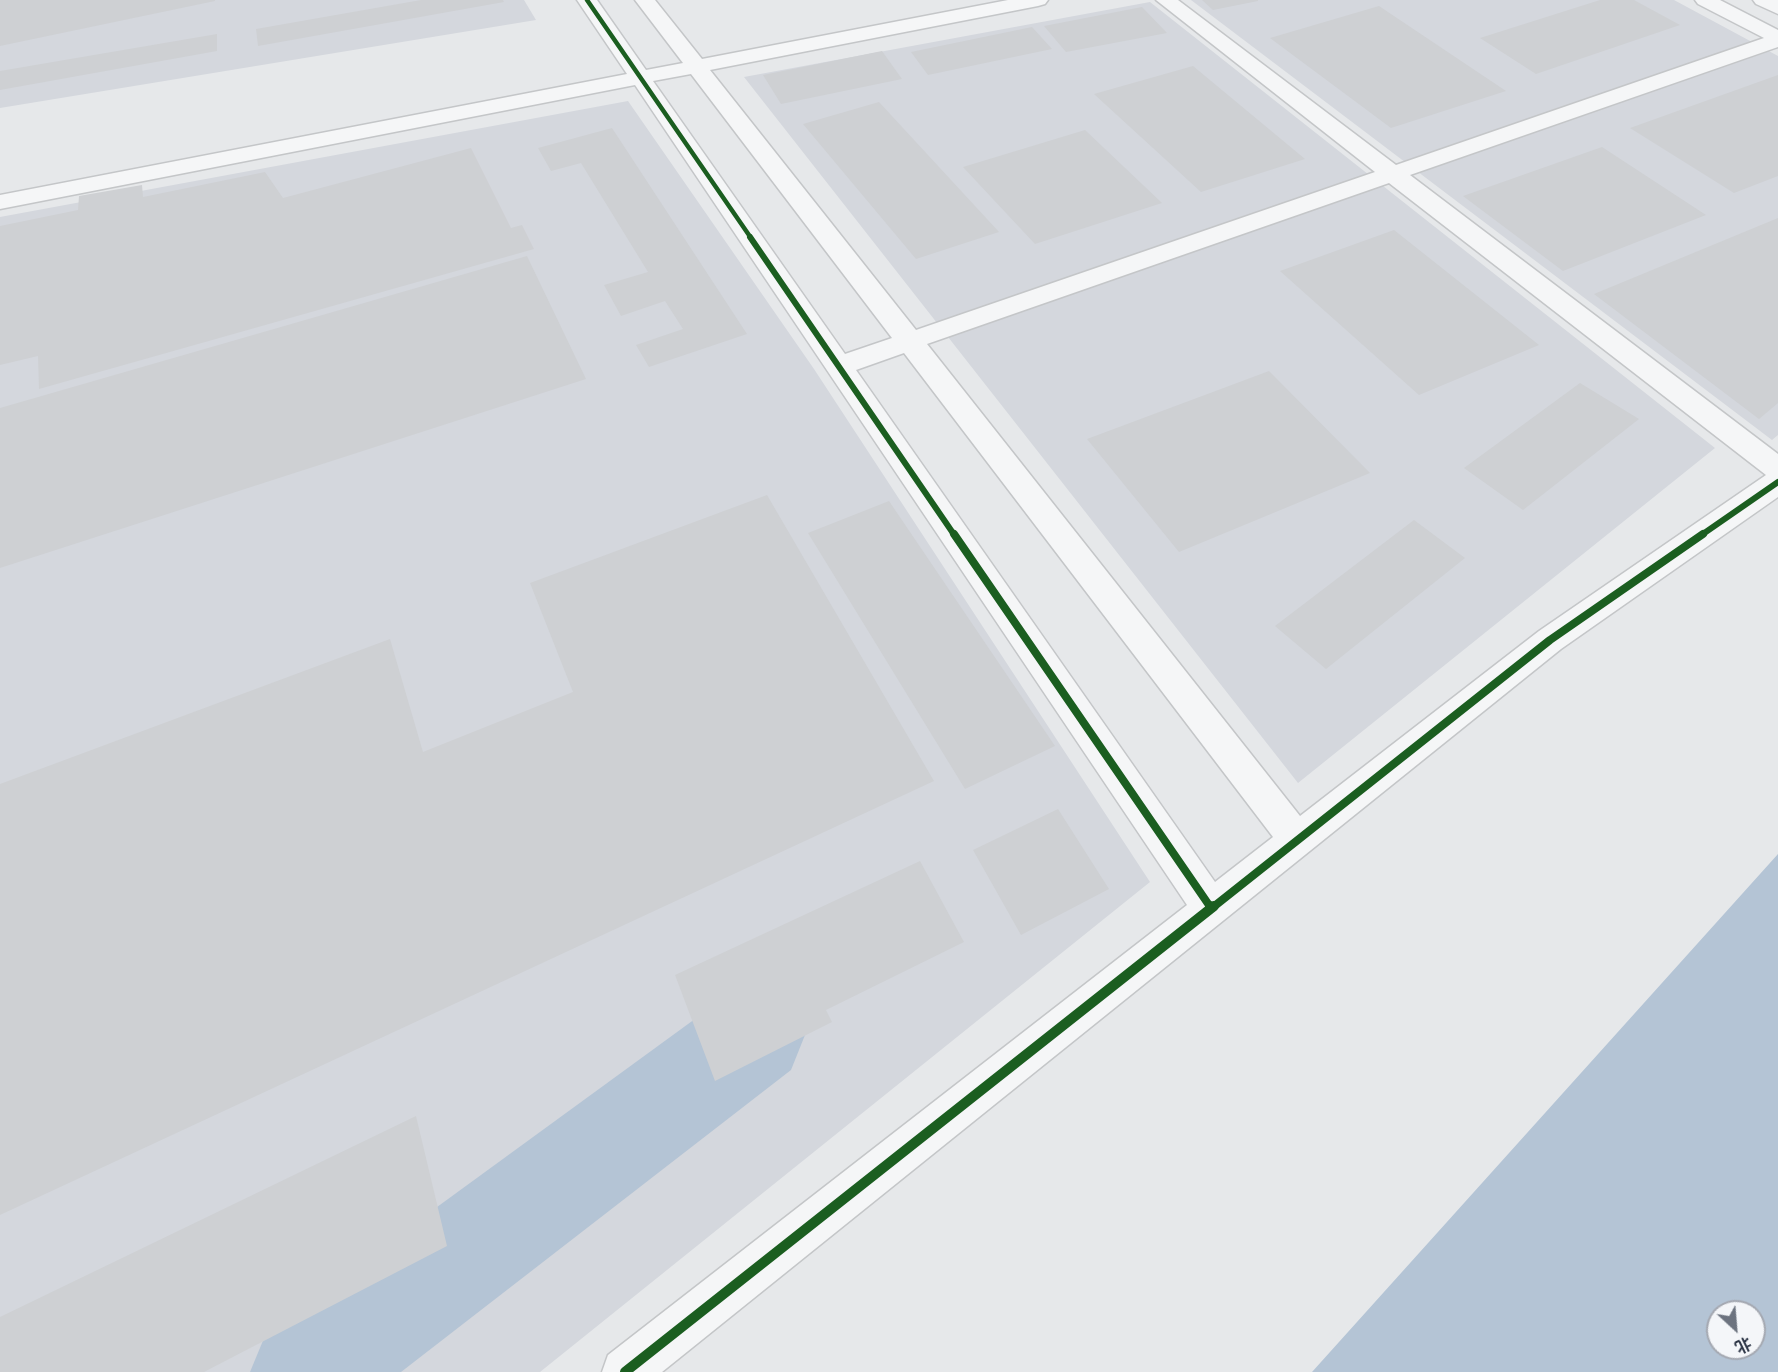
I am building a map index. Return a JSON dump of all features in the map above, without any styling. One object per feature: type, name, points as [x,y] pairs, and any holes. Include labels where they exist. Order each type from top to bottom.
[{"type":"street","points":[[587,0],[1212,908]]},
{"type":"street","points":[[645,0],[694,67],[1298,840]]},
{"type":"street","points":[[0,202],[1038,0]]},
{"type":"street","points":[[1166,0],[1778,470]]},
{"type":"street","points":[[1705,0],[1778,39]]},
{"type":"street","points":[[1763,0],[1778,8]]},
{"type":"street","points":[[838,366],[1778,39]]},
{"type":"street","points":[[626,1372],[1550,640],[1778,482]]},
{"type":"shaded area","points":[[0,0],[524,0],[536,20],[0,108]]},
{"type":"shaded area","points":[[1191,0],[1674,0],[1778,56],[1778,435],[1772,440]]},
{"type":"shaded area","points":[[1150,2],[1715,448],[1298,783],[744,77]]},
{"type":"shaded area","points":[[628,101],[814,369],[1150,882],[540,1372],[0,1372],[0,217]]},
{"type":"water","points":[[1778,854],[1778,1372],[1312,1372]]},
{"type":"building","points":[[0,0],[215,0],[215,1],[0,46]]},
{"type":"building","points":[[421,0],[503,0],[504,2],[258,46],[256,29]]},
{"type":"building","points":[[1202,0],[1258,0],[1258,1],[1213,10]]},
{"type":"building","points":[[1600,0],[1634,0],[1680,25],[1536,74],[1480,38]]},
{"type":"building","points":[[1379,6],[1506,91],[1391,128],[1270,38]]},
{"type":"building","points":[[1142,7],[1167,33],[1066,52],[1044,26]]},
{"type":"building","points":[[1032,27],[1052,49],[928,75],[911,52]]},
{"type":"building","points":[[217,34],[217,51],[0,90],[0,71]]},
{"type":"building","points":[[882,51],[902,79],[781,104],[763,75]]},
{"type":"building","points":[[1193,66],[1305,159],[1201,192],[1094,94]]},
{"type":"building","points":[[1778,75],[1778,176],[1734,193],[1630,128]]},
{"type":"building","points":[[879,102],[999,232],[916,259],[803,124]]},
{"type":"building","points":[[612,128],[747,334],[649,367],[636,345],[683,329],[665,301],[621,316],[604,285],[648,272],[581,163],[551,171],[538,148]]},
{"type":"building","points":[[1085,130],[1162,203],[1035,244],[963,167]]},
{"type":"building","points":[[1602,147],[1706,215],[1563,271],[1463,196]]},
{"type":"building","points":[[471,148],[511,228],[522,225],[534,249],[39,389],[38,356],[0,365],[0,226],[78,210],[79,196],[142,185],[143,197],[265,172],[283,198]]},
{"type":"building","points":[[1778,218],[1778,403],[1759,419],[1594,294]]},
{"type":"building","points":[[1394,230],[1539,345],[1419,395],[1280,271]]},
{"type":"building","points":[[527,256],[586,379],[0,568],[0,408]]},
{"type":"building","points":[[1269,371],[1370,473],[1179,552],[1087,439]]},
{"type":"building","points":[[1580,383],[1639,419],[1523,510],[1464,468]]},
{"type":"building","points":[[767,495],[934,781],[0,1215],[0,784],[390,639],[423,752],[573,692],[530,583]]},
{"type":"building","points":[[889,501],[1055,746],[965,789],[808,533]]},
{"type":"building","points":[[1414,520],[1465,558],[1326,669],[1275,626]]},
{"type":"building","points":[[1058,809],[1109,889],[1021,935],[973,850]]},
{"type":"building","points":[[920,861],[964,942],[826,1010],[832,1022],[715,1081],[675,975]]},
{"type":"building","points":[[416,1116],[447,1246],[204,1372],[0,1372],[0,1317]]},
{"type":"waterway","points":[[308,1372],[756,1035]]},
{"type":"cycle path","points":[[587,0],[1211,908]]},
{"type":"cycle path","points":[[625,1372],[1550,640],[1778,482]]}]
